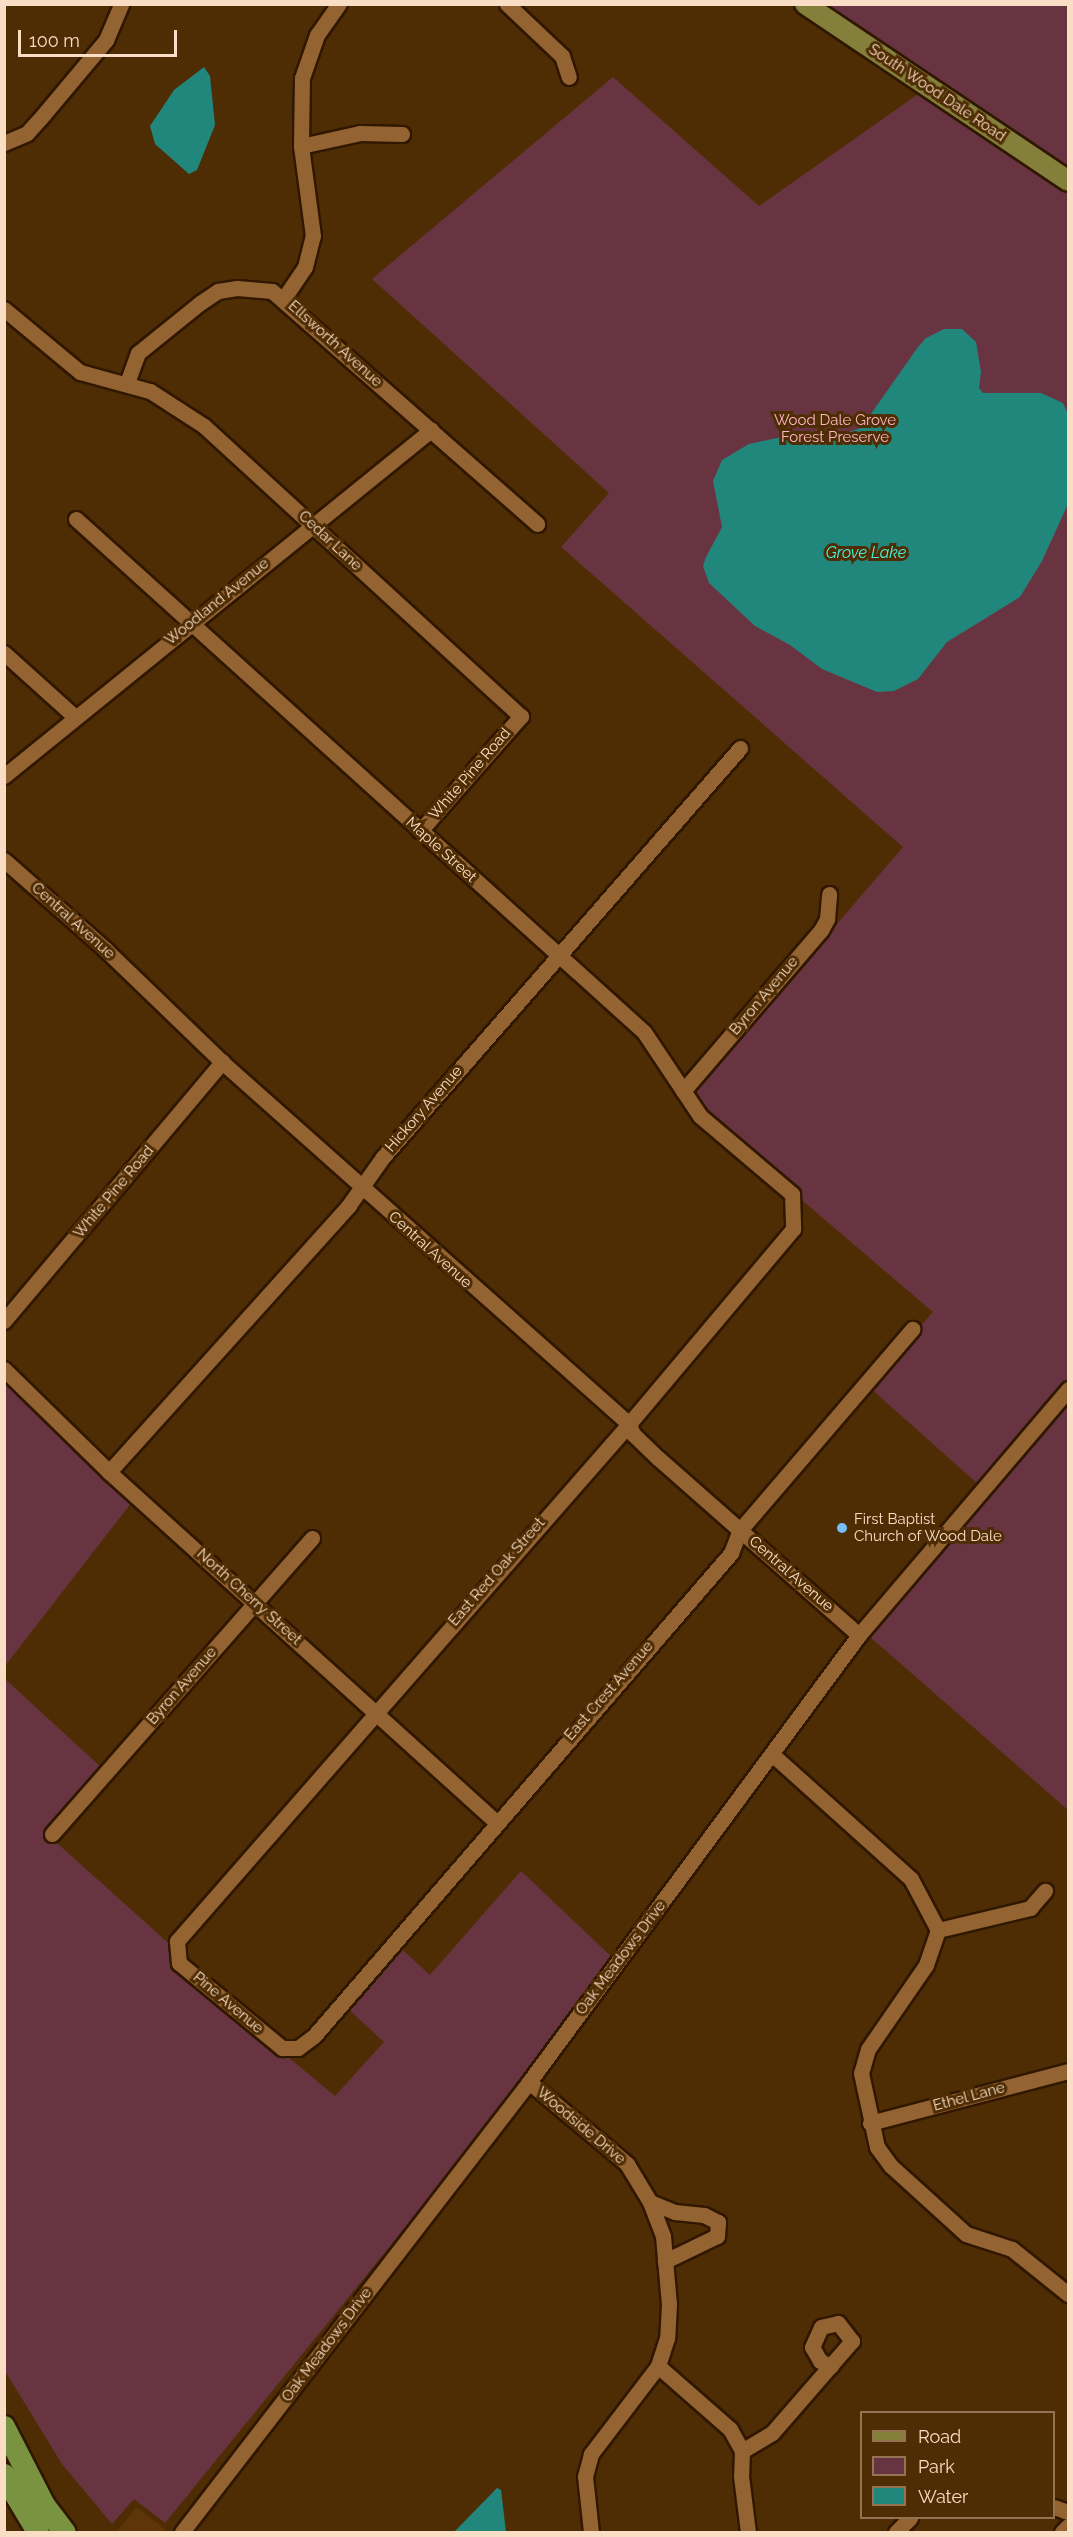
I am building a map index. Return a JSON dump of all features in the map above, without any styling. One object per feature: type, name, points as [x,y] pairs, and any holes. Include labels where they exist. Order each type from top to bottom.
[{"type":"highway","points":[[4,2427],[44,2505],[64,2532]]},
{"type":"highway","points":[[4,2475],[38,2532]]},
{"type":"main road","name":"South Wood Dale Road","points":[[805,4],[1068,181]]},
{"type":"street","points":[[4,143],[27,133],[45,114],[106,40],[121,4]]},
{"type":"street","points":[[284,298],[305,267],[313,236],[301,147],[302,78],[317,35],[339,4]]},
{"type":"street","points":[[507,4],[562,56],[569,77]]},
{"type":"street","points":[[301,147],[360,133],[402,134]]},
{"type":"street","name":"Ellsworth Avenue","points":[[127,383],[138,353],[218,291],[252,288],[272,291],[284,298],[537,524]]},
{"type":"street","name":"Cedar Lane","points":[[4,309],[80,372],[91,378],[127,383],[176,405],[204,426],[521,716]]},
{"type":"street","name":"Woodland Avenue","points":[[4,776],[431,430]]},
{"type":"street","name":"Maple Street","points":[[76,519],[644,1032],[700,1116],[792,1194]]},
{"type":"street","points":[[4,653],[75,717]]},
{"type":"street","name":"White Pine Road","points":[[420,831],[521,716]]},
{"type":"street","name":"Hickory Avenue","points":[[109,1472],[349,1204],[360,1186],[558,954],[740,748]]},
{"type":"street","name":"Central Avenue","points":[[4,860],[105,948],[222,1062],[629,1425],[633,1434],[658,1458],[860,1635]]},
{"type":"street","name":"Byron Avenue","points":[[683,1091],[821,930],[827,919],[829,894]]},
{"type":"street","name":"White Pine Road","points":[[4,1321],[222,1062]]},
{"type":"street","name":"East Red Oak Street","points":[[177,1941],[375,1711],[629,1425],[793,1228],[792,1194]]},
{"type":"street","name":"East Crest Avenue","points":[[298,2048],[314,2036],[402,1936],[496,1822],[731,1552],[740,1530],[912,1329]]},
{"type":"street","name":"North Cherry Street","points":[[4,1369],[109,1472],[496,1822]]},
{"type":"street","name":"Oak Meadows Drive","points":[[182,2532],[529,2082],[774,1756],[860,1635],[1068,1389]]},
{"type":"street","name":"Byron Avenue","points":[[52,1834],[312,1538]]},
{"type":"street","points":[[774,1756],[911,1879],[938,1930],[926,1965],[868,2049],[861,2073],[877,2147],[891,2166],[966,2234],[1012,2249],[1068,2295]]},
{"type":"street","points":[[938,1930],[1030,1908],[1045,1891]]},
{"type":"street","name":"Pine Avenue","points":[[177,1941],[179,1963],[282,2048],[298,2048]]},
{"type":"street","name":"Ethel Lane","points":[[870,2123],[1068,2071]]},
{"type":"street","name":"Woodside Drive","points":[[529,2082],[627,2164],[650,2202],[663,2236],[667,2338],[658,2366],[591,2454],[585,2476],[591,2532]]},
{"type":"street","points":[[650,2202],[675,2212],[704,2215],[718,2222],[717,2236],[665,2261]]},
{"type":"street","points":[[658,2366],[729,2429],[742,2451],[742,2495],[748,2532]]},
{"type":"street","points":[[742,2451],[772,2433],[831,2366]]},
{"type":"street","points":[[896,2532],[908,2519]]},
{"type":"street","points":[[1062,2532],[1068,2526]]},
{"type":"shaded area","points":[[136,2507],[165,2529],[162,2532],[117,2532]]},
{"type":"green space","points":[[821,5],[1068,5],[1068,170]]},
{"type":"green space","name":"Wood Dale Grove Forest Preserve","points":[[613,77],[759,206],[921,92],[1068,187],[1068,1810],[869,1636],[988,1493],[868,1386],[933,1312],[797,1196],[709,1115],[693,1092],[903,847],[561,547],[609,493],[372,279]]},
{"type":"green space","points":[[4,1379],[135,1498],[5,1666],[4,1666]]},
{"type":"green space","points":[[4,1678],[104,1770],[48,1835],[175,1949],[177,1965],[335,2096],[384,2042],[344,2005],[397,1945],[430,1975],[521,1871],[616,1961],[465,2154],[165,2523],[134,2499],[112,2524],[62,2464],[5,2371]]},
{"type":"water","points":[[204,67],[210,76],[215,125],[197,170],[189,174],[155,144],[150,126],[174,90]]},
{"type":"water","name":"Grove Lake","points":[[944,329],[962,329],[976,342],[981,372],[979,388],[983,393],[1041,393],[1063,403],[1068,414],[1068,504],[1042,561],[1020,597],[947,642],[918,679],[894,691],[877,692],[822,669],[790,645],[755,626],[709,583],[703,566],[722,527],[713,481],[722,460],[749,444],[791,435],[827,439],[861,428],[918,347],[926,338]]},
{"type":"water","points":[[497,2488],[501,2490],[506,2532],[454,2532]]},
{"type":"place","name":"First Baptist Church of Wood Dale","points":[[842,1528]]}]
